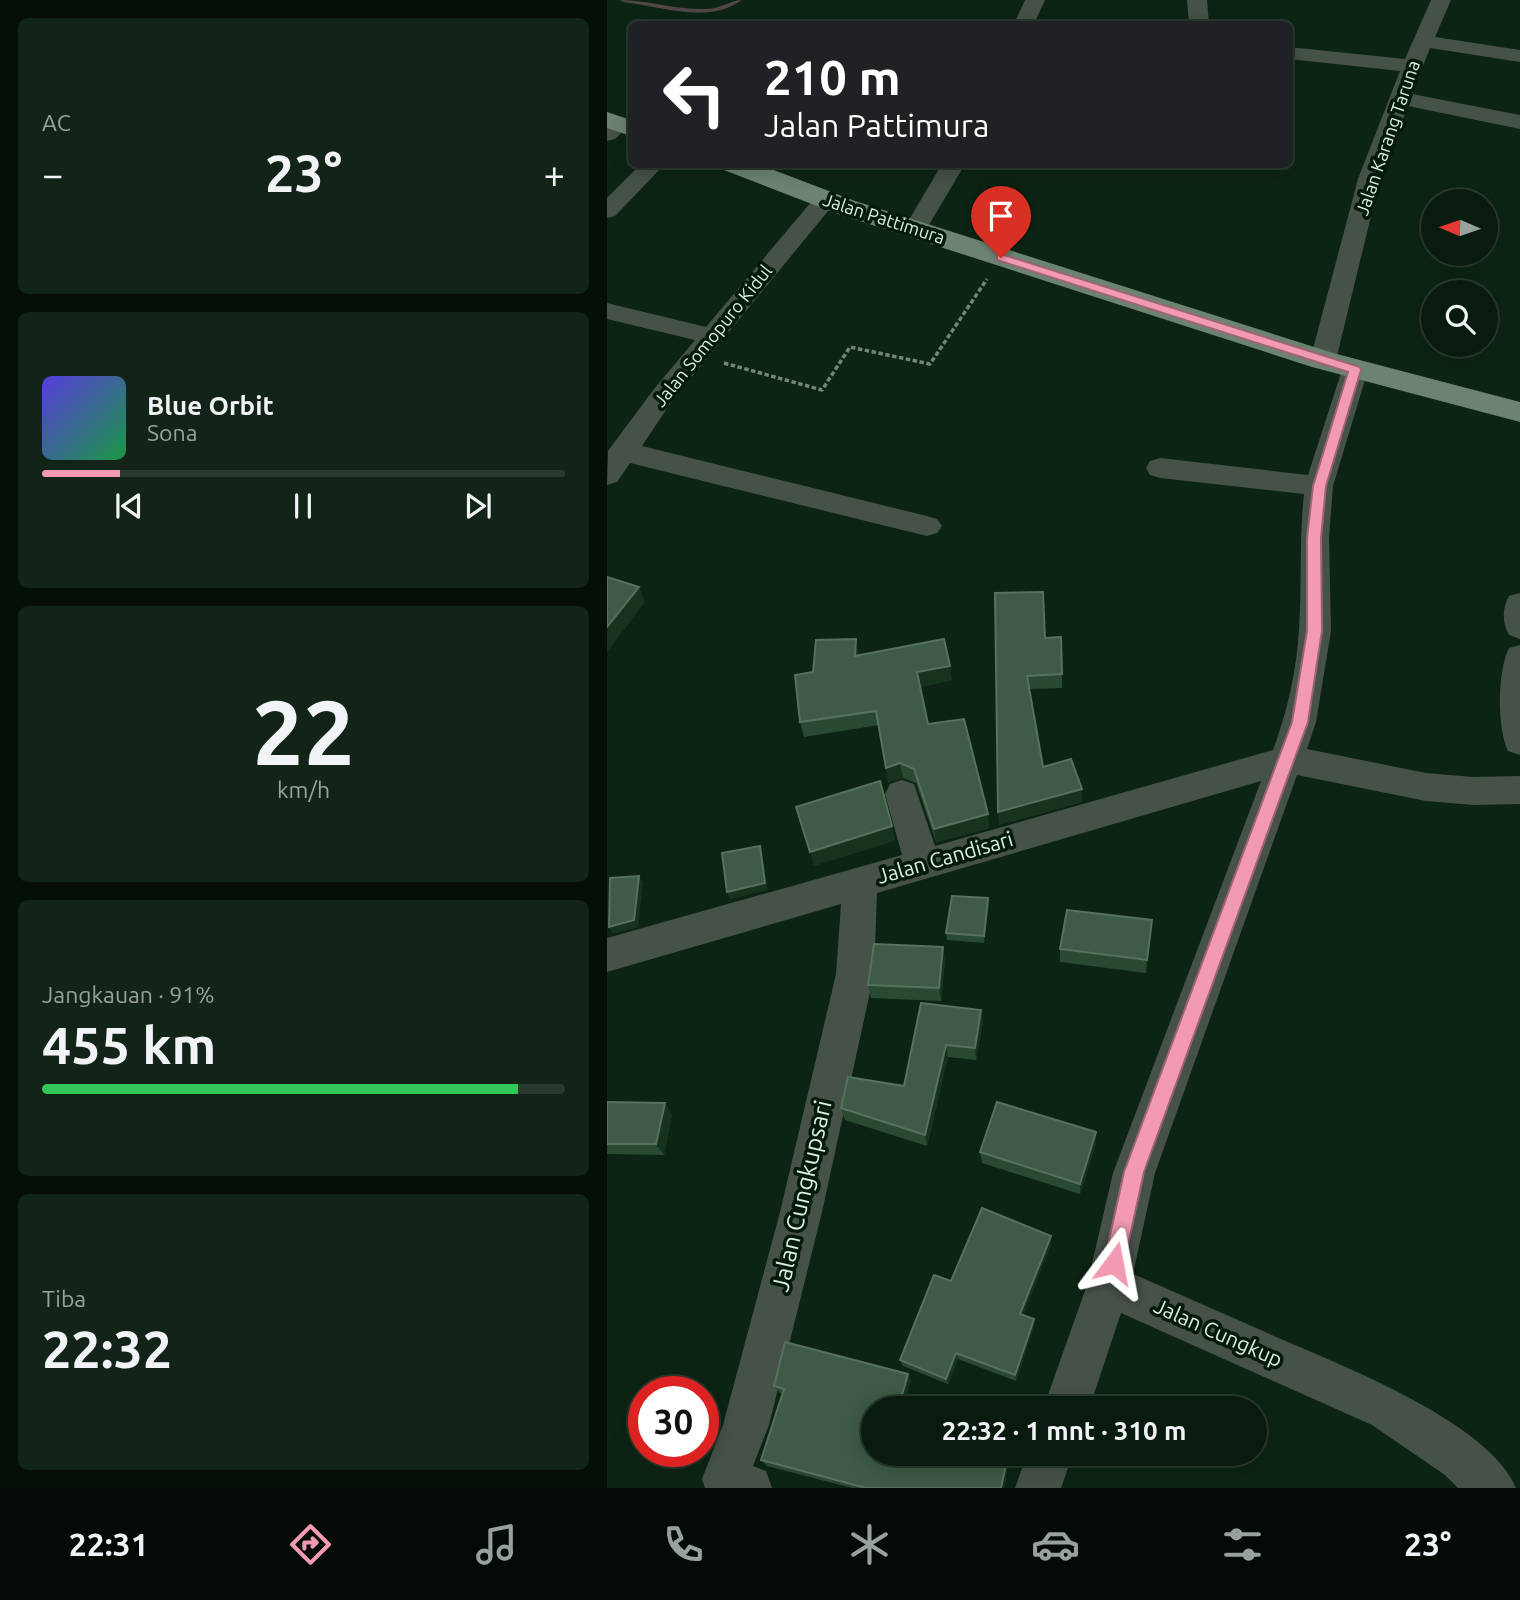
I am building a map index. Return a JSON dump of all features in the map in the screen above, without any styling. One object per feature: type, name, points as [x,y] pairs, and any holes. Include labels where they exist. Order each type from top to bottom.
[{"type":"main road","name":"Jalan Pattimura","points":[[743,168],[825,201],[1323,360],[1520,412]]},
{"type":"street","points":[[1026,21],[1036,0]]},
{"type":"street","points":[[1197,0],[1199,21]]},
{"type":"street","name":"Jalan Karang Taruna","points":[[1323,360],[1369,179],[1412,66],[1441,0]]},
{"type":"street","points":[[1423,41],[1520,56]]},
{"type":"street","points":[[1293,52],[1412,66]]},
{"type":"street","points":[[1400,98],[1520,122]]},
{"type":"street","points":[[607,211],[650,168]]},
{"type":"street","points":[[915,230],[952,168]]},
{"type":"street","name":"Jalan Somopuro Kidul","points":[[607,475],[622,451],[695,356],[825,201]]},
{"type":"street","points":[[607,311],[712,336]]},
{"type":"street","points":[[1071,1396],[1109,1285],[1134,1172],[1300,722],[1315,631],[1314,538],[1319,486],[1355,370]]},
{"type":"street","points":[[622,451],[927,526]]},
{"type":"street","points":[[1160,468],[1319,486]]},
{"type":"street","points":[[1520,604],[1520,627]]},
{"type":"street","points":[[1520,657],[1516,704],[1520,742]]},
{"type":"street","points":[[1285,760],[1426,787],[1483,791],[1520,790]]},
{"type":"street","name":"Jalan Candisari","points":[[607,955],[1285,760]]},
{"type":"street","points":[[902,794],[923,865]]},
{"type":"street","name":"Jalan Cungkupsari","points":[[731,1485],[801,1212],[854,974],[860,883]]},
{"type":"street","name":"Jalan Cungkup","points":[[1109,1285],[1388,1409],[1461,1459],[1493,1488]]},
{"type":"street","points":[[1038,1488],[1046,1466]]},
{"type":"path","points":[[695,356],[822,390],[850,347],[930,364],[1001,258]]},
{"type":"building","points":[[607,577],[639,587],[607,627]]},
{"type":"building","points":[[1043,592],[1045,638],[1061,637],[1062,674],[1027,676],[1043,767],[1071,759],[1082,789],[998,812],[995,593]]},
{"type":"building","points":[[856,639],[855,656],[944,639],[950,666],[917,672],[928,724],[964,719],[988,814],[934,829],[914,769],[900,763],[886,768],[876,711],[800,722],[795,675],[813,672],[816,640]]},
{"type":"building","points":[[880,781],[892,826],[810,852],[796,807]]},
{"type":"building","points":[[760,846],[765,883],[727,892],[722,853]]},
{"type":"building","points":[[639,876],[634,920],[609,927],[610,878]]},
{"type":"building","points":[[952,896],[988,898],[984,936],[946,933]]},
{"type":"building","points":[[1067,910],[1152,920],[1147,960],[1060,949]]},
{"type":"building","points":[[874,944],[943,947],[939,988],[868,985]]},
{"type":"building","points":[[921,1003],[981,1010],[975,1048],[946,1045],[925,1135],[841,1108],[848,1077],[904,1086]]},
{"type":"building","points":[[607,1102],[665,1103],[656,1144],[607,1144]]},
{"type":"building","points":[[997,1102],[1096,1132],[1080,1184],[980,1152]]},
{"type":"building","points":[[982,1208],[1051,1236],[1020,1314],[1034,1319],[1015,1375],[956,1353],[946,1379],[900,1360],[934,1275],[951,1281]]},
{"type":"building","points":[[785,1342],[908,1374],[902,1396],[861,1396],[861,1466],[1006,1466],[1001,1488],[866,1488],[761,1460],[784,1389],[774,1386]]},
{"type":"waterway","points":[[623,0],[698,11],[726,7],[739,0]]},
{"type":"route","points":[[1001,258],[1355,370],[1319,486],[1314,538],[1315,631],[1300,722],[1134,1172],[1114,1263]]}]
